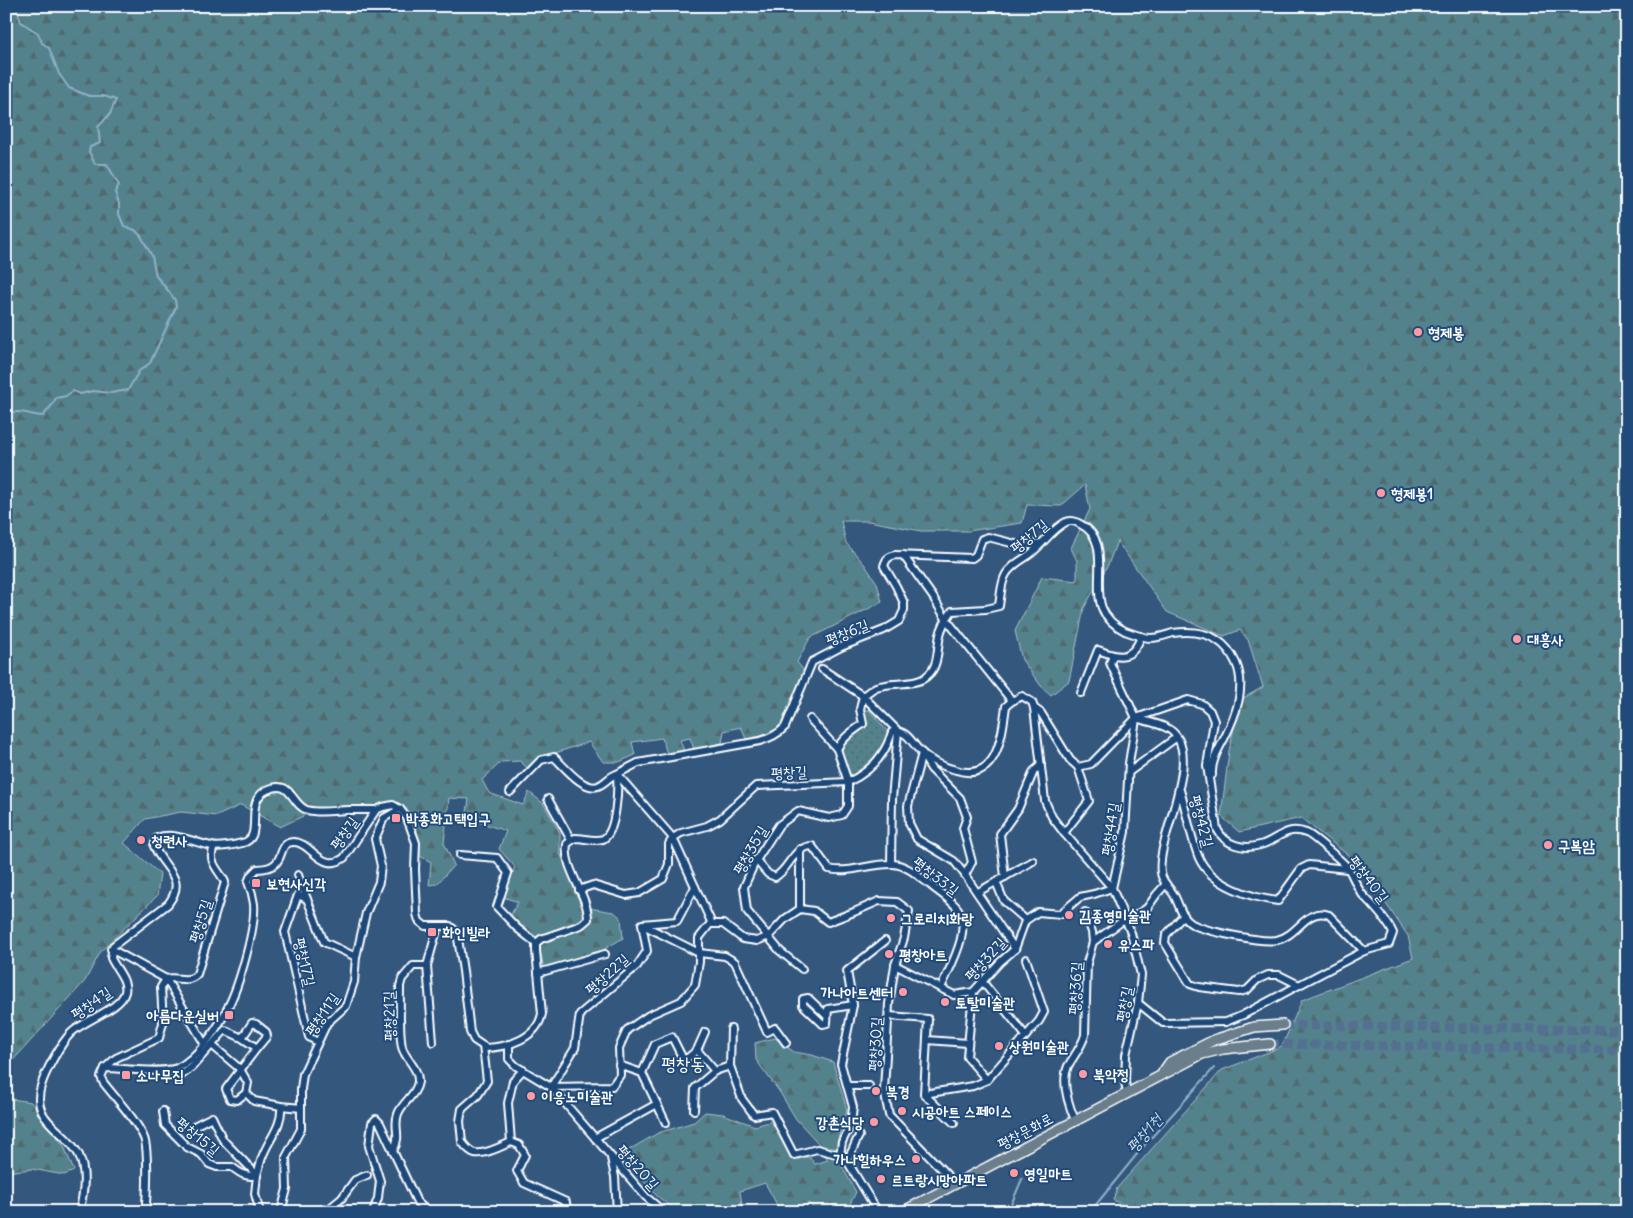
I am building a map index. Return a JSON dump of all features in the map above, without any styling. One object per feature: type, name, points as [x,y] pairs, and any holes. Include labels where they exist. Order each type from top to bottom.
[{"type":"main road","name":"평창문화로","points":[[1160,1074],[1170,1062],[1214,1040],[1254,1027],[1283,1026]]},
{"type":"main road","name":"평창문화로","points":[[902,1212],[1160,1074],[1202,1054],[1223,1048],[1270,1044]]},
{"type":"street","name":"평창7길","points":[[946,619],[952,611],[986,609],[999,606],[1006,572],[1033,553],[1041,543],[1065,523],[1075,522],[1087,528],[1096,543],[1098,552],[1100,569],[1099,600],[1102,610],[1109,619],[1117,626],[1141,636],[1152,638],[1174,633],[1200,632],[1220,642],[1236,663],[1239,674],[1239,695],[1233,719],[1216,754],[1212,768],[1213,792]]},
{"type":"street","points":[[903,555],[972,558],[976,555],[982,540],[988,537],[1023,546],[1041,543]]},
{"type":"street","points":[[903,555],[934,597],[946,619],[1012,700]]},
{"type":"street","name":"평창6길","points":[[510,792],[541,760],[554,757],[584,785],[596,787],[605,782],[610,776],[638,763],[771,738],[785,727],[812,662],[840,647],[884,630],[899,621],[904,610],[904,603],[884,566],[889,557],[903,555]]},
{"type":"street","points":[[837,749],[851,732],[863,724],[860,709],[863,696],[875,687],[898,682],[917,682],[928,675],[936,665],[940,634],[946,619]]},
{"type":"street","points":[[1081,693],[1098,650],[1113,656],[1129,654],[1138,647],[1141,636]]},
{"type":"street","points":[[1113,656],[1110,663],[1136,718],[1166,727],[1177,737],[1129,772]]},
{"type":"street","points":[[822,669],[863,696],[898,731]]},
{"type":"street","points":[[922,753],[946,768],[962,772],[979,771],[993,760],[1001,740],[1006,706],[1012,700],[1022,696],[1032,702],[1034,708],[1041,713],[1070,760],[1078,767],[1089,801],[1064,833]]},
{"type":"street","name":"평창40길","points":[[1078,767],[1091,764],[1136,718],[1188,700],[1202,704],[1210,711],[1214,721],[1208,766],[1217,829],[1221,837],[1227,842],[1242,847],[1261,845],[1283,832],[1298,831],[1308,833],[1347,869],[1361,892],[1390,925],[1393,933],[1390,944],[1364,951],[1243,1015],[1226,1022],[1162,1023],[1138,1003]]},
{"type":"street","name":"평창길","points":[[1034,708],[1045,801],[1052,818],[1112,888],[1131,933],[1141,974],[1138,1003],[1126,1055],[1125,1082],[1127,1093]]},
{"type":"street","name":"평창44길","points":[[1112,888],[1125,832],[1129,772],[1136,718]]},
{"type":"street","points":[[810,719],[837,749],[848,782],[858,777],[879,759],[887,747],[892,732],[905,733],[922,753],[931,769],[960,798],[967,817],[963,828],[972,862],[965,875]]},
{"type":"street","points":[[891,864],[892,799],[898,731]]},
{"type":"street","name":"평창42길","points":[[1177,737],[1183,752],[1180,790],[1199,859],[1210,874],[1224,884],[1257,898],[1278,901],[1301,869],[1309,865],[1347,869]]},
{"type":"street","points":[[922,753],[908,806],[909,822],[918,839],[954,861],[978,892],[1015,949]]},
{"type":"street","points":[[1005,877],[1000,834],[1018,809],[1034,771],[1041,765]]},
{"type":"street","points":[[617,774],[673,838],[712,924]]},
{"type":"street","points":[[536,943],[581,925],[588,919],[588,912],[572,873],[566,849],[567,844],[575,838],[596,840],[604,838],[610,833],[614,817],[617,774]]},
{"type":"street","name":"평창길","points":[[673,838],[707,826],[720,819],[756,786],[848,782]]},
{"type":"street","name":"평창35길","points":[[802,969],[780,951],[747,911],[744,887],[756,860],[779,825],[798,811],[829,818],[842,815],[848,806],[848,782]]},
{"type":"street","points":[[111,949],[168,904],[175,895],[177,887],[172,873],[159,858],[154,846],[157,838],[176,836],[214,847],[244,843],[251,839],[254,831],[255,806],[258,797],[268,790],[280,787],[286,789],[306,810],[318,812],[376,810]]},
{"type":"street","name":"평창42길","points":[[1180,790],[1160,857],[1161,874],[1174,894],[1184,915]]},
{"type":"street","points":[[548,800],[571,840]]},
{"type":"street","name":"평창길","points":[[105,1068],[165,1072],[185,1064],[213,1032],[229,1007],[247,950],[253,922],[254,906],[248,882],[250,875],[257,869],[268,869],[277,863],[283,847],[289,842],[297,842],[327,862],[340,861],[344,858],[376,810],[383,806],[393,805],[400,809]]},
{"type":"street","points":[[400,809],[410,824],[416,843],[417,914],[425,926],[450,926],[457,932],[464,972],[470,1032],[474,1040],[486,1048],[509,1044],[534,1031],[540,1023],[542,1014],[536,943]]},
{"type":"street","name":"평창11길","points":[[281,1212],[287,1189],[286,1157],[301,1130],[300,1089],[303,1074],[327,1023],[346,1006],[354,982],[356,957],[366,913],[379,882],[381,866],[374,839],[384,818],[400,809]]},
{"type":"street","points":[[579,890],[593,885],[626,895],[639,893],[663,879],[669,864],[669,844],[673,838]]},
{"type":"street","name":"평창33길","points":[[800,849],[812,846],[829,869],[838,871],[891,864],[901,865],[912,871],[957,908],[964,921],[962,936],[941,988]]},
{"type":"street","name":"평창5길","points":[[111,949],[166,979],[173,977],[187,980],[194,978],[197,974],[225,882],[213,864],[211,855],[214,847]]},
{"type":"street","points":[[756,860],[768,874],[775,877],[781,874],[800,849]]},
{"type":"street","points":[[551,1087],[612,1086],[620,1075],[619,1048],[627,1030],[649,1015],[681,1001],[695,985],[699,938],[710,924],[723,924],[743,939],[757,941],[769,936],[784,919],[800,909],[800,849]]},
{"type":"street","points":[[460,855],[497,858],[508,873],[497,908],[517,928],[536,943]]},
{"type":"street","points":[[978,892],[1033,861]]},
{"type":"street","name":"평창17길","points":[[298,875],[306,900],[324,942],[356,957]]},
{"type":"street","points":[[996,882],[1004,901],[1026,920],[1038,912],[1060,914],[1080,896],[1112,888]]},
{"type":"street","points":[[1125,921],[1148,908],[1166,884]]},
{"type":"street","points":[[642,924],[677,920],[695,887]]},
{"type":"street","name":"평창17길","points":[[306,900],[298,895],[285,932],[309,1037],[317,1042]]},
{"type":"street","name":"평창30길","points":[[800,909],[814,911],[828,922],[879,900],[897,902],[909,911],[904,938],[895,965],[889,1016],[884,1090],[889,1115],[946,1175],[950,1186]]},
{"type":"street","name":"평창36길","points":[[1076,1120],[1069,1105],[1066,1076],[1068,1067],[1084,1041],[1085,1035],[1087,963],[1093,942],[1092,932],[1085,912]]},
{"type":"street","points":[[1299,984],[1279,975],[1268,975],[1257,980],[1246,990],[1239,992],[1190,984],[1165,943],[1166,935],[1184,915],[1191,924],[1211,930],[1277,940],[1294,932],[1310,916],[1322,912],[1329,915],[1364,951]]},
{"type":"street","name":"평창32길","points":[[895,965],[954,994],[972,992],[1015,949],[1026,920]]},
{"type":"street","name":"평창36길","points":[[1093,942],[1125,921]]},
{"type":"street","points":[[642,924],[699,953],[725,956],[735,962],[767,1032],[775,1028],[786,1043]]},
{"type":"street","name":"평창22길","points":[[551,1087],[575,1048],[580,1014],[637,966],[647,951],[642,924]]},
{"type":"street","points":[[433,1042],[427,966],[438,926]]},
{"type":"street","points":[[840,1155],[842,1142],[850,1124],[853,1107],[840,1064],[853,1005],[848,971],[885,941]]},
{"type":"street","name":"평창4길","points":[[79,1212],[84,1176],[78,1154],[42,1115],[38,1100],[41,1085],[60,1047],[71,1033],[114,1006],[125,993],[125,983],[111,958],[111,949]]},
{"type":"street","points":[[538,973],[605,954]]},
{"type":"street","points":[[924,1094],[973,1086],[987,1080],[1039,1021],[1044,1012],[1026,959]]},
{"type":"street","name":"평창21길","points":[[394,1151],[398,1142],[397,1115],[414,1092],[418,1080],[416,1071],[402,1048],[400,986],[402,979],[413,966],[427,966]]},
{"type":"street","points":[[145,1212],[147,1157],[145,1140],[139,1128],[100,1077],[105,1068],[116,1058],[159,1038],[163,1023],[161,987],[166,979],[204,1043]]},
{"type":"street","points":[[982,981],[1026,1036]]},
{"type":"street","points":[[972,992],[967,1057],[987,1080]]},
{"type":"street","points":[[827,1016],[828,1009],[853,1005]]},
{"type":"street","points":[[889,1016],[928,1019],[924,1094],[954,1123]]},
{"type":"street","points":[[213,1046],[240,1069],[248,1083],[246,1093],[237,1100],[230,1099],[226,1089],[240,1069],[266,1036],[266,1032],[252,1023],[242,1038]]},
{"type":"street","points":[[731,1029],[730,1066],[742,1099],[754,1115],[772,1112],[794,1155],[817,1149],[840,1155],[846,1160],[878,1212]]},
{"type":"street","points":[[169,1070],[179,1077],[213,1046],[225,1030],[257,1048]]},
{"type":"street","points":[[642,1073],[655,1044],[672,1037],[684,1061],[697,1050],[705,1032]]},
{"type":"street","points":[[927,1040],[968,1043]]},
{"type":"street","name":"평창20길","points":[[509,1044],[509,1058],[516,1066],[551,1087],[646,1196],[664,1212]]},
{"type":"street","points":[[483,1046],[487,1082],[478,1095],[462,1109],[460,1121],[462,1142],[475,1153],[496,1149],[511,1142]]},
{"type":"street","points":[[697,1050],[715,1071]]},
{"type":"street","points":[[619,1066],[642,1073],[666,1123]]},
{"type":"street","points":[[694,1110],[695,1088],[715,1071],[730,1066]]},
{"type":"street","points":[[511,1142],[508,1103],[513,1081],[522,1070]]},
{"type":"street","points":[[847,1086],[869,1086]]},
{"type":"street","points":[[246,1093],[254,1101],[301,1108]]},
{"type":"street","name":"평창20길","points":[[595,1138],[657,1104]]},
{"type":"street","points":[[260,1212],[255,1194],[257,1175],[262,1156],[282,1114],[281,1106]]},
{"type":"street","name":"평창15길","points":[[163,1111],[165,1125],[187,1147],[201,1154],[209,1164],[217,1167],[232,1167],[242,1174],[257,1175]]},
{"type":"street","name":"평창15길","points":[[196,1125],[212,1117],[223,1140],[257,1175]]},
{"type":"street","points":[[373,1212],[378,1198],[380,1181],[370,1146],[372,1123],[376,1119],[380,1123],[418,1202],[428,1212]]},
{"type":"street","points":[[846,1160],[852,1153],[859,1136]]},
{"type":"street","points":[[511,1142],[519,1146],[525,1155],[517,1171],[524,1183],[566,1202],[567,1212]]},
{"type":"street","points":[[611,1156],[615,1177],[617,1212]]},
{"type":"street","points":[[325,1212],[342,1198],[355,1180],[367,1175]]},
{"type":"green space","points":[[6,6],[1627,6],[1627,1212],[1132,1212],[1131,1209],[1113,1200],[1117,1188],[1222,1070],[1279,1048],[1283,1044],[1302,1000],[1413,958],[1408,936],[1358,863],[1301,818],[1239,832],[1221,816],[1229,751],[1240,700],[1263,687],[1248,640],[1240,630],[1224,636],[1167,612],[1117,541],[1108,565],[1084,608],[1069,681],[1051,695],[1041,686],[1022,660],[1015,631],[1042,577],[1077,581],[1077,561],[1071,548],[1090,509],[1085,485],[1061,506],[1027,505],[1022,523],[968,531],[921,531],[869,521],[841,521],[846,543],[865,565],[877,583],[882,602],[810,638],[797,662],[804,671],[782,722],[772,734],[746,739],[741,727],[724,731],[722,743],[694,749],[690,738],[680,740],[684,751],[667,754],[662,738],[632,742],[635,755],[619,762],[603,762],[589,742],[537,759],[527,768],[520,761],[501,762],[482,780],[489,793],[523,805],[529,792],[543,803],[560,833],[560,852],[582,907],[614,912],[621,918],[623,938],[603,950],[544,971],[538,945],[530,934],[510,916],[518,902],[503,897],[515,867],[499,849],[506,831],[466,818],[469,799],[449,798],[444,843],[454,865],[437,884],[429,885],[431,862],[420,856],[417,831],[412,815],[401,806],[384,806],[377,809],[320,808],[280,827],[241,805],[217,816],[181,812],[145,819],[124,843],[160,874],[157,896],[101,951],[85,981],[7,1067],[12,1099],[31,1102],[64,1146],[74,1171],[64,1175],[32,1169],[6,1172]]},
{"type":"green space","points":[[865,710],[869,710],[888,732],[885,745],[877,757],[850,778],[843,757],[842,745],[865,725]]},
{"type":"green space","points":[[775,1038],[794,1052],[812,1055],[833,1062],[847,1110],[837,1142],[840,1163],[856,1192],[846,1212],[816,1212],[809,1203],[795,1210],[781,1212],[765,1183],[740,1191],[742,1206],[747,1212],[677,1212],[656,1195],[620,1155],[658,1133],[694,1122],[705,1112],[723,1114],[755,1126],[776,1120],[794,1160],[809,1157],[815,1164],[828,1160],[819,1144],[796,1119],[779,1091],[756,1060],[755,1043]]},
{"type":"waterway","points":[[6,414],[20,412],[43,416],[56,398],[66,396],[73,391],[80,394],[93,391],[111,393],[128,390],[139,371],[150,363],[176,307],[175,300],[156,276],[152,256],[141,236],[135,230],[124,226],[119,214],[119,204],[115,192],[119,185],[107,164],[95,164],[89,152],[90,147],[100,143],[98,127],[110,114],[116,100],[104,96],[89,96],[69,88],[59,74],[49,48],[42,43],[38,33],[21,22],[16,6]]},
{"type":"waterway","name":"평창1천","points":[[1090,1212],[1142,1148],[1214,1068]]},
{"type":"waterway","points":[[1008,1212],[1022,1179]]},
{"type":"tunnel","points":[[1283,1025],[1627,1030]]},
{"type":"tunnel","points":[[1270,1044],[1627,1050]]},
{"type":"place","name":"형제봉","points":[[1418,332]]},
{"type":"place","name":"형제봉1","points":[[1381,493]]},
{"type":"place","name":"대흥사","points":[[1517,639]]},
{"type":"place","name":"박종화고택입구","points":[[396,818]]},
{"type":"place","name":"청련사","points":[[141,840]]},
{"type":"place","name":"구복암","points":[[1548,845]]},
{"type":"place","name":"보현사신각","points":[[256,883]]},
{"type":"place","name":"김종영미술관","points":[[1069,915]]},
{"type":"place","name":"그로리치화랑","points":[[891,918]]},
{"type":"place","name":"화인빌라","points":[[432,932]]},
{"type":"place","name":"유스파","points":[[1108,944]]},
{"type":"place","name":"평창아트","points":[[889,954]]},
{"type":"place","name":"가나아트센터","points":[[903,992]]},
{"type":"place","name":"토탈미술관","points":[[945,1002]]},
{"type":"place","name":"아름다운실버","points":[[229,1015]]},
{"type":"place","name":"상원미술관","points":[[999,1046]]},
{"type":"place","name":"북악정","points":[[1083,1074]]},
{"type":"place","name":"소나무집","points":[[126,1075]]},
{"type":"place","name":"북경","points":[[876,1091]]},
{"type":"place","name":"이응노미술관","points":[[531,1096]]},
{"type":"place","name":"시공아트 스페이스","points":[[902,1111]]},
{"type":"place","name":"강촌식당","points":[[874,1122]]},
{"type":"place","name":"가나힐하우스","points":[[916,1159]]},
{"type":"place","name":"영일마트","points":[[1014,1173]]},
{"type":"place","name":"르트랑시망아파트","points":[[881,1179]]},
{"type":"district","name":"평창동","points":[[683,1063]]}]
